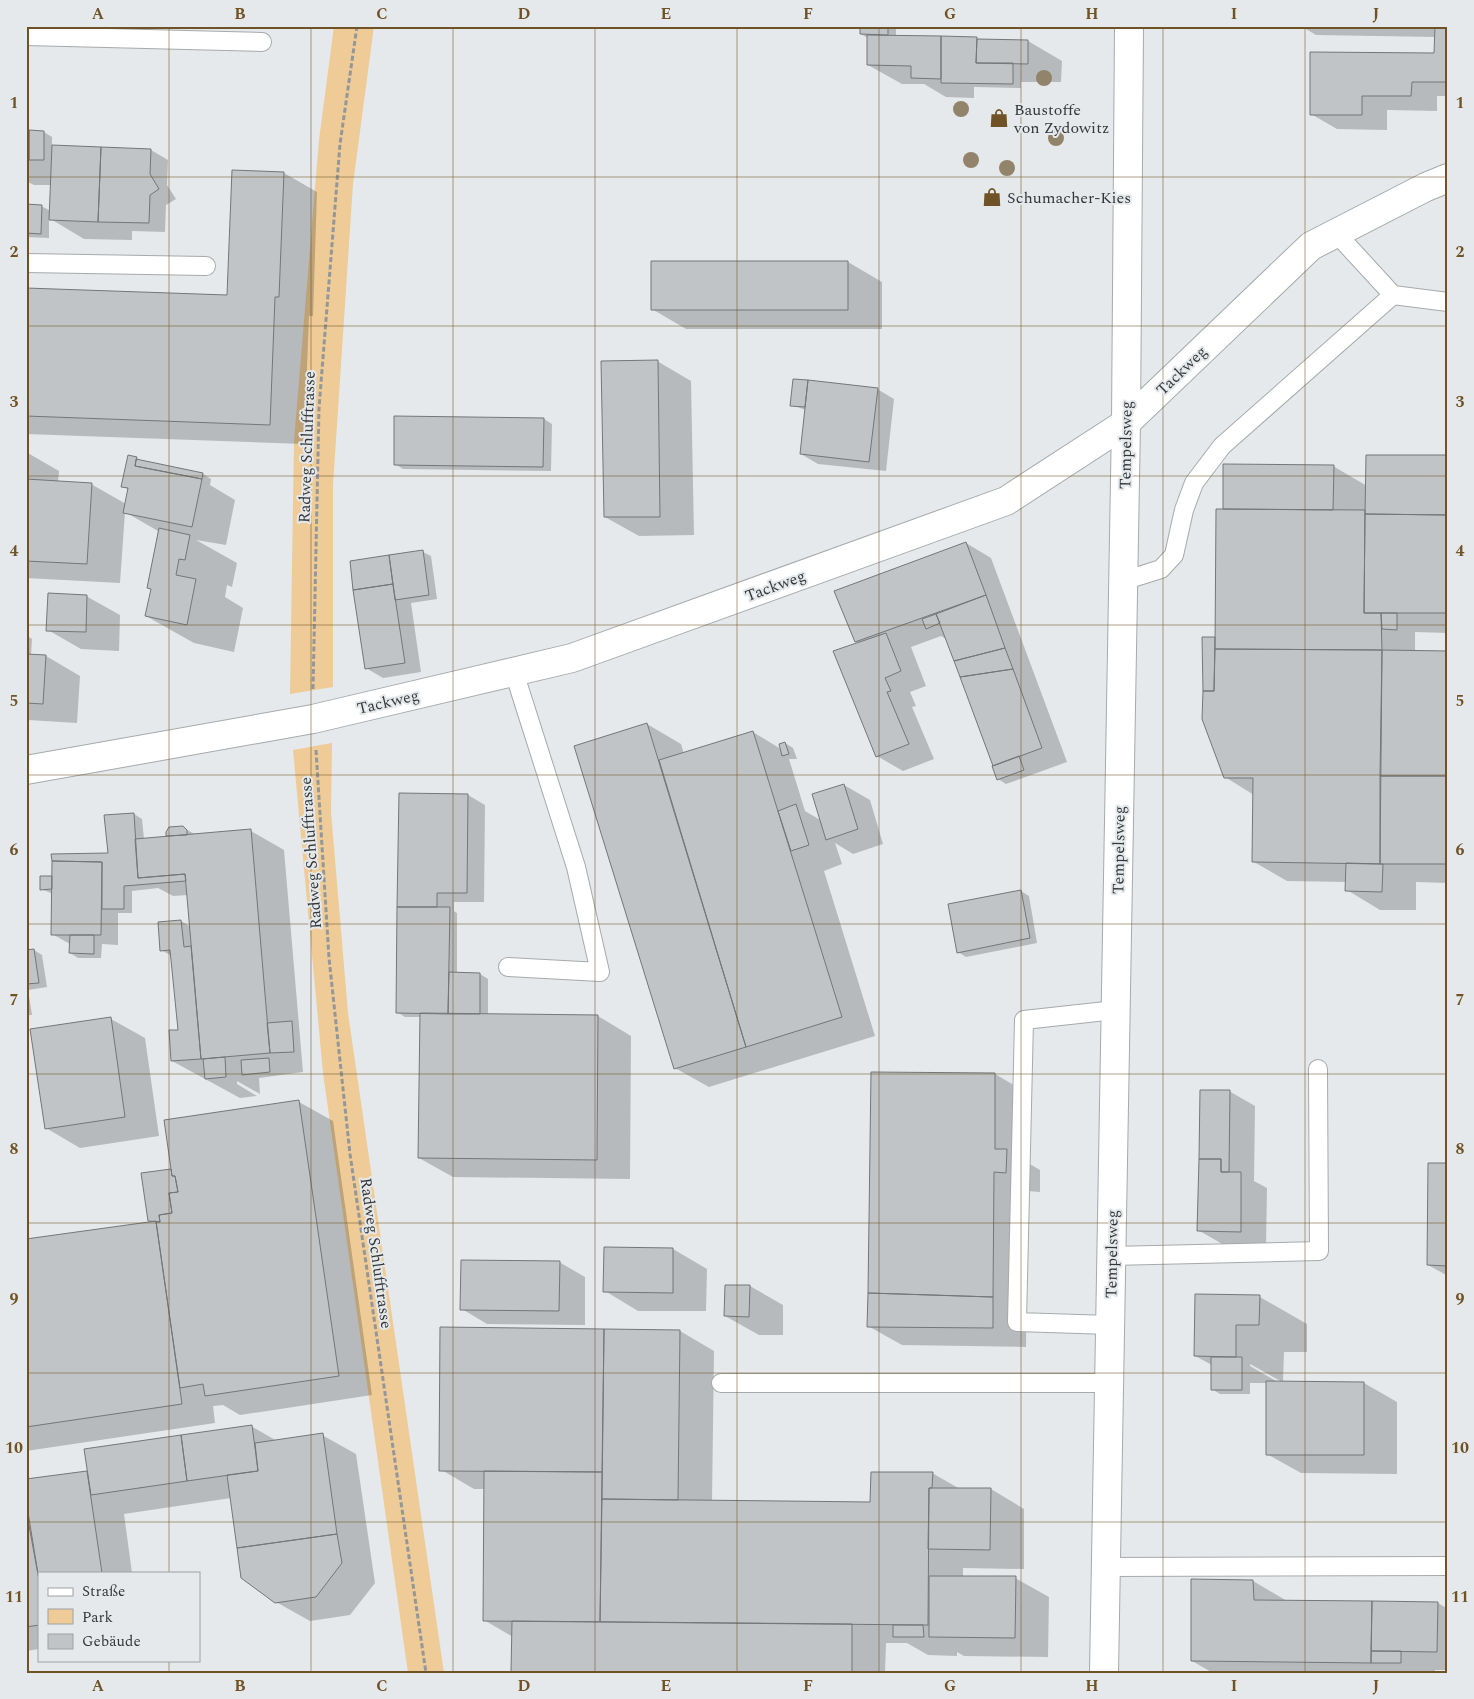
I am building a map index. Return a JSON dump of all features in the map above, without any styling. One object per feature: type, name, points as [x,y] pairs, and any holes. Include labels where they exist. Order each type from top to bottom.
[{"type":"street","name":"Tempelsweg","points":[[1104,1673],[1126,423],[1129,26]]},
{"type":"street","name":"Tackweg","points":[[26,770],[313,719],[572,658],[1006,501],[1126,423],[1311,246],[1440,184]]},
{"type":"lane","points":[[26,36],[262,42]]},
{"type":"lane","points":[[1336,233],[1393,295],[1448,302]]},
{"type":"lane","points":[[26,264],[206,266]]},
{"type":"lane","points":[[1123,581],[1161,569],[1174,555],[1184,510],[1194,483],[1222,446],[1393,295]]},
{"type":"lane","points":[[508,967],[600,972],[576,867],[514,672]]},
{"type":"lane","points":[[1110,1325],[1017,1322],[1024,1020],[1115,1010]]},
{"type":"lane","points":[[1111,1256],[1319,1251],[1318,1069]]},
{"type":"lane","points":[[721,1383],[1109,1383]]},
{"type":"lane","points":[[1106,1567],[1448,1566]]},
{"type":"path","name":"Radweg Schlufftrasse","points":[[356,26],[340,144],[319,408],[312,667],[313,719],[329,958],[350,1154],[426,1673]]},
{"type":"green space","points":[[334,26],[374,26],[353,184],[333,485],[333,687],[290,694],[294,441],[319,140]]},
{"type":"green space","points":[[332,743],[331,812],[348,1013],[444,1673],[408,1673],[323,1073],[293,750]]},
{"type":"building","points":[[860,26],[888,26],[888,35],[860,34]]},
{"type":"building","points":[[1435,26],[1448,26],[1448,82],[1412,82],[1411,96],[1362,96],[1362,115],[1310,115],[1310,52],[1434,53]]},
{"type":"building","points":[[867,35],[941,36],[941,79],[911,78],[911,66],[867,65]]},
{"type":"building","points":[[941,36],[977,37],[976,63],[1013,63],[1013,84],[941,83]]},
{"type":"building","points":[[977,39],[1028,40],[1028,64],[976,63]]},
{"type":"building","points":[[29,130],[44,131],[44,160],[29,160]]},
{"type":"building","points":[[29,130],[29,160],[26,160],[26,131]]},
{"type":"building","points":[[52,145],[101,147],[98,222],[49,220]]},
{"type":"building","points":[[101,147],[151,149],[150,174],[159,189],[150,195],[149,223],[98,222]]},
{"type":"building","points":[[232,170],[284,172],[279,297],[275,297],[270,425],[26,416],[26,288],[227,295]]},
{"type":"building","points":[[26,204],[42,205],[41,234],[26,233]]},
{"type":"building","points":[[651,261],[848,261],[848,310],[651,310]]},
{"type":"building","points":[[658,360],[660,517],[604,517],[601,361]]},
{"type":"building","points":[[793,379],[808,380],[805,407],[790,406]]},
{"type":"building","points":[[808,380],[878,388],[869,462],[800,454]]},
{"type":"building","points":[[394,416],[544,418],[543,467],[394,465]]},
{"type":"building","points":[[128,455],[137,457],[135,466],[202,479],[192,527],[123,513],[128,488],[121,487]]},
{"type":"building","points":[[1366,455],[1448,455],[1448,515],[1365,514]]},
{"type":"building","points":[[136,459],[203,473],[202,479],[135,466]]},
{"type":"building","points":[[1223,464],[1334,465],[1333,510],[1223,509]]},
{"type":"building","points":[[26,479],[92,483],[87,564],[26,561]]},
{"type":"building","points":[[1216,509],[1365,510],[1364,613],[1381,613],[1382,650],[1215,649]]},
{"type":"building","points":[[1365,514],[1448,515],[1448,613],[1364,613]]},
{"type":"building","points":[[159,528],[190,535],[185,560],[179,559],[176,575],[196,579],[187,625],[145,616],[151,589],[147,588]]},
{"type":"building","points":[[966,542],[986,595],[855,642],[834,591]]},
{"type":"building","points":[[423,550],[429,595],[395,600],[389,555]]},
{"type":"building","points":[[389,555],[393,584],[353,590],[350,561]]},
{"type":"building","points":[[393,584],[405,663],[365,669],[353,590]]},
{"type":"building","points":[[48,593],[87,595],[86,632],[46,631]]},
{"type":"building","points":[[986,595],[1005,648],[954,661],[936,614]]},
{"type":"building","points":[[1381,613],[1397,613],[1397,630],[1382,629]]},
{"type":"building","points":[[936,614],[940,623],[926,629],[922,619]]},
{"type":"building","points":[[886,633],[901,671],[885,678],[891,691],[887,692],[909,744],[876,757],[833,651]]},
{"type":"building","points":[[1202,637],[1215,637],[1214,691],[1203,691]]},
{"type":"building","points":[[1005,648],[1013,669],[960,677],[954,661]]},
{"type":"building","points":[[1215,649],[1382,650],[1380,864],[1252,862],[1253,778],[1224,778],[1202,719],[1203,691],[1214,691]]},
{"type":"building","points":[[1382,650],[1448,651],[1448,776],[1380,776]]},
{"type":"building","points":[[26,654],[46,655],[43,704],[26,703]]},
{"type":"building","points":[[1013,669],[1042,748],[993,766],[960,677]]},
{"type":"building","points":[[647,723],[746,1047],[674,1069],[574,746]]},
{"type":"building","points":[[753,731],[842,1017],[746,1047],[659,760]]},
{"type":"building","points":[[785,742],[789,754],[782,756],[779,744]]},
{"type":"building","points":[[1019,756],[1024,770],[997,780],[992,766]]},
{"type":"building","points":[[1380,776],[1448,776],[1448,864],[1380,864]]},
{"type":"building","points":[[844,784],[858,829],[826,840],[812,794]]},
{"type":"building","points":[[399,793],[468,794],[467,893],[437,893],[437,907],[397,907]]},
{"type":"building","points":[[796,804],[809,845],[791,851],[778,811]]},
{"type":"building","points":[[134,813],[138,878],[185,874],[186,881],[124,886],[124,909],[102,909],[102,862],[52,861],[51,854],[108,853],[104,815]]},
{"type":"building","points":[[183,826],[187,830],[187,835],[166,836],[169,827]]},
{"type":"building","points":[[251,829],[270,1053],[201,1059],[185,874],[138,878],[135,839]]},
{"type":"building","points":[[52,861],[102,862],[101,935],[51,935]]},
{"type":"building","points":[[1346,863],[1383,864],[1382,892],[1345,891]]},
{"type":"building","points":[[40,876],[52,876],[52,889],[40,890]]},
{"type":"building","points":[[1021,890],[1030,938],[957,953],[948,904]]},
{"type":"building","points":[[397,907],[450,907],[448,1014],[396,1013]]},
{"type":"building","points":[[181,920],[184,947],[191,946],[201,1059],[171,1061],[169,1030],[178,1030],[170,950],[160,951],[158,922]]},
{"type":"building","points":[[70,935],[94,935],[94,954],[69,953]]},
{"type":"building","points":[[34,949],[39,983],[26,984],[26,950]]},
{"type":"building","points":[[449,972],[480,973],[480,1014],[448,1014]]},
{"type":"building","points":[[420,1013],[598,1015],[597,1160],[418,1158]]},
{"type":"building","points":[[111,1017],[125,1117],[45,1129],[30,1029]]},
{"type":"building","points":[[292,1021],[294,1052],[270,1053],[267,1023]]},
{"type":"building","points":[[225,1057],[226,1077],[205,1079],[203,1059]]},
{"type":"building","points":[[269,1058],[270,1072],[242,1075],[241,1060]]},
{"type":"building","points":[[871,1072],[995,1073],[995,1149],[1007,1149],[1006,1173],[994,1172],[993,1297],[868,1293]]},
{"type":"building","points":[[1200,1090],[1230,1090],[1229,1172],[1221,1172],[1221,1159],[1199,1159]]},
{"type":"building","points":[[299,1100],[339,1376],[205,1396],[203,1384],[180,1388],[156,1222],[160,1222],[159,1215],[172,1213],[169,1193],[178,1192],[175,1176],[172,1176],[164,1120]]},
{"type":"building","points":[[1199,1159],[1221,1159],[1221,1172],[1241,1172],[1241,1232],[1197,1231]]},
{"type":"building","points":[[1428,1163],[1448,1163],[1448,1266],[1427,1265]]},
{"type":"building","points":[[171,1169],[172,1176],[175,1176],[178,1192],[169,1193],[172,1213],[159,1215],[160,1222],[148,1221],[141,1173]]},
{"type":"building","points":[[156,1221],[182,1404],[26,1427],[26,1239]]},
{"type":"building","points":[[604,1247],[673,1248],[673,1293],[603,1292]]},
{"type":"building","points":[[461,1260],[560,1261],[559,1311],[460,1310]]},
{"type":"building","points":[[725,1285],[750,1285],[749,1317],[724,1316]]},
{"type":"building","points":[[868,1293],[993,1297],[993,1328],[867,1327]]},
{"type":"building","points":[[1195,1294],[1260,1295],[1259,1325],[1236,1325],[1236,1357],[1194,1356]]},
{"type":"building","points":[[440,1327],[604,1329],[602,1472],[439,1471]]},
{"type":"building","points":[[604,1329],[680,1330],[678,1500],[602,1499]]},
{"type":"building","points":[[1211,1357],[1242,1357],[1242,1390],[1211,1390]]},
{"type":"building","points":[[1266,1381],[1364,1382],[1364,1455],[1266,1455]]},
{"type":"building","points":[[252,1425],[258,1471],[187,1481],[181,1435]]},
{"type":"building","points":[[323,1433],[337,1534],[237,1548],[227,1475],[258,1471],[255,1443]]},
{"type":"building","points":[[181,1435],[187,1481],[91,1495],[84,1449]]},
{"type":"building","points":[[87,1471],[102,1572],[38,1572],[38,1574],[26,1500],[26,1479]]},
{"type":"building","points":[[484,1471],[602,1472],[600,1622],[483,1621]]},
{"type":"building","points":[[871,1472],[933,1472],[932,1488],[929,1488],[928,1625],[600,1622],[602,1499],[870,1502]]},
{"type":"building","points":[[929,1488],[991,1488],[990,1550],[928,1549]]},
{"type":"building","points":[[26,1509],[38,1575],[38,1625],[26,1627]]},
{"type":"building","points":[[337,1534],[342,1563],[316,1597],[275,1603],[241,1578],[237,1548]]},
{"type":"building","points":[[929,1576],[1016,1576],[1015,1638],[929,1637]]},
{"type":"building","points":[[1191,1579],[1253,1580],[1254,1600],[1372,1601],[1371,1663],[1191,1661]]},
{"type":"building","points":[[1372,1601],[1438,1602],[1437,1652],[1371,1651]]},
{"type":"building","points":[[512,1621],[852,1624],[852,1673],[511,1673]]},
{"type":"building","points":[[893,1625],[923,1625],[924,1637],[893,1637]]},
{"type":"building","points":[[1371,1651],[1401,1651],[1401,1663],[1371,1663]]},
{"type":"place","name":"Baustoffe von Zydowitz","points":[[999,118]]},
{"type":"place","name":"Schumacher-Kies","points":[[992,197]]}]
